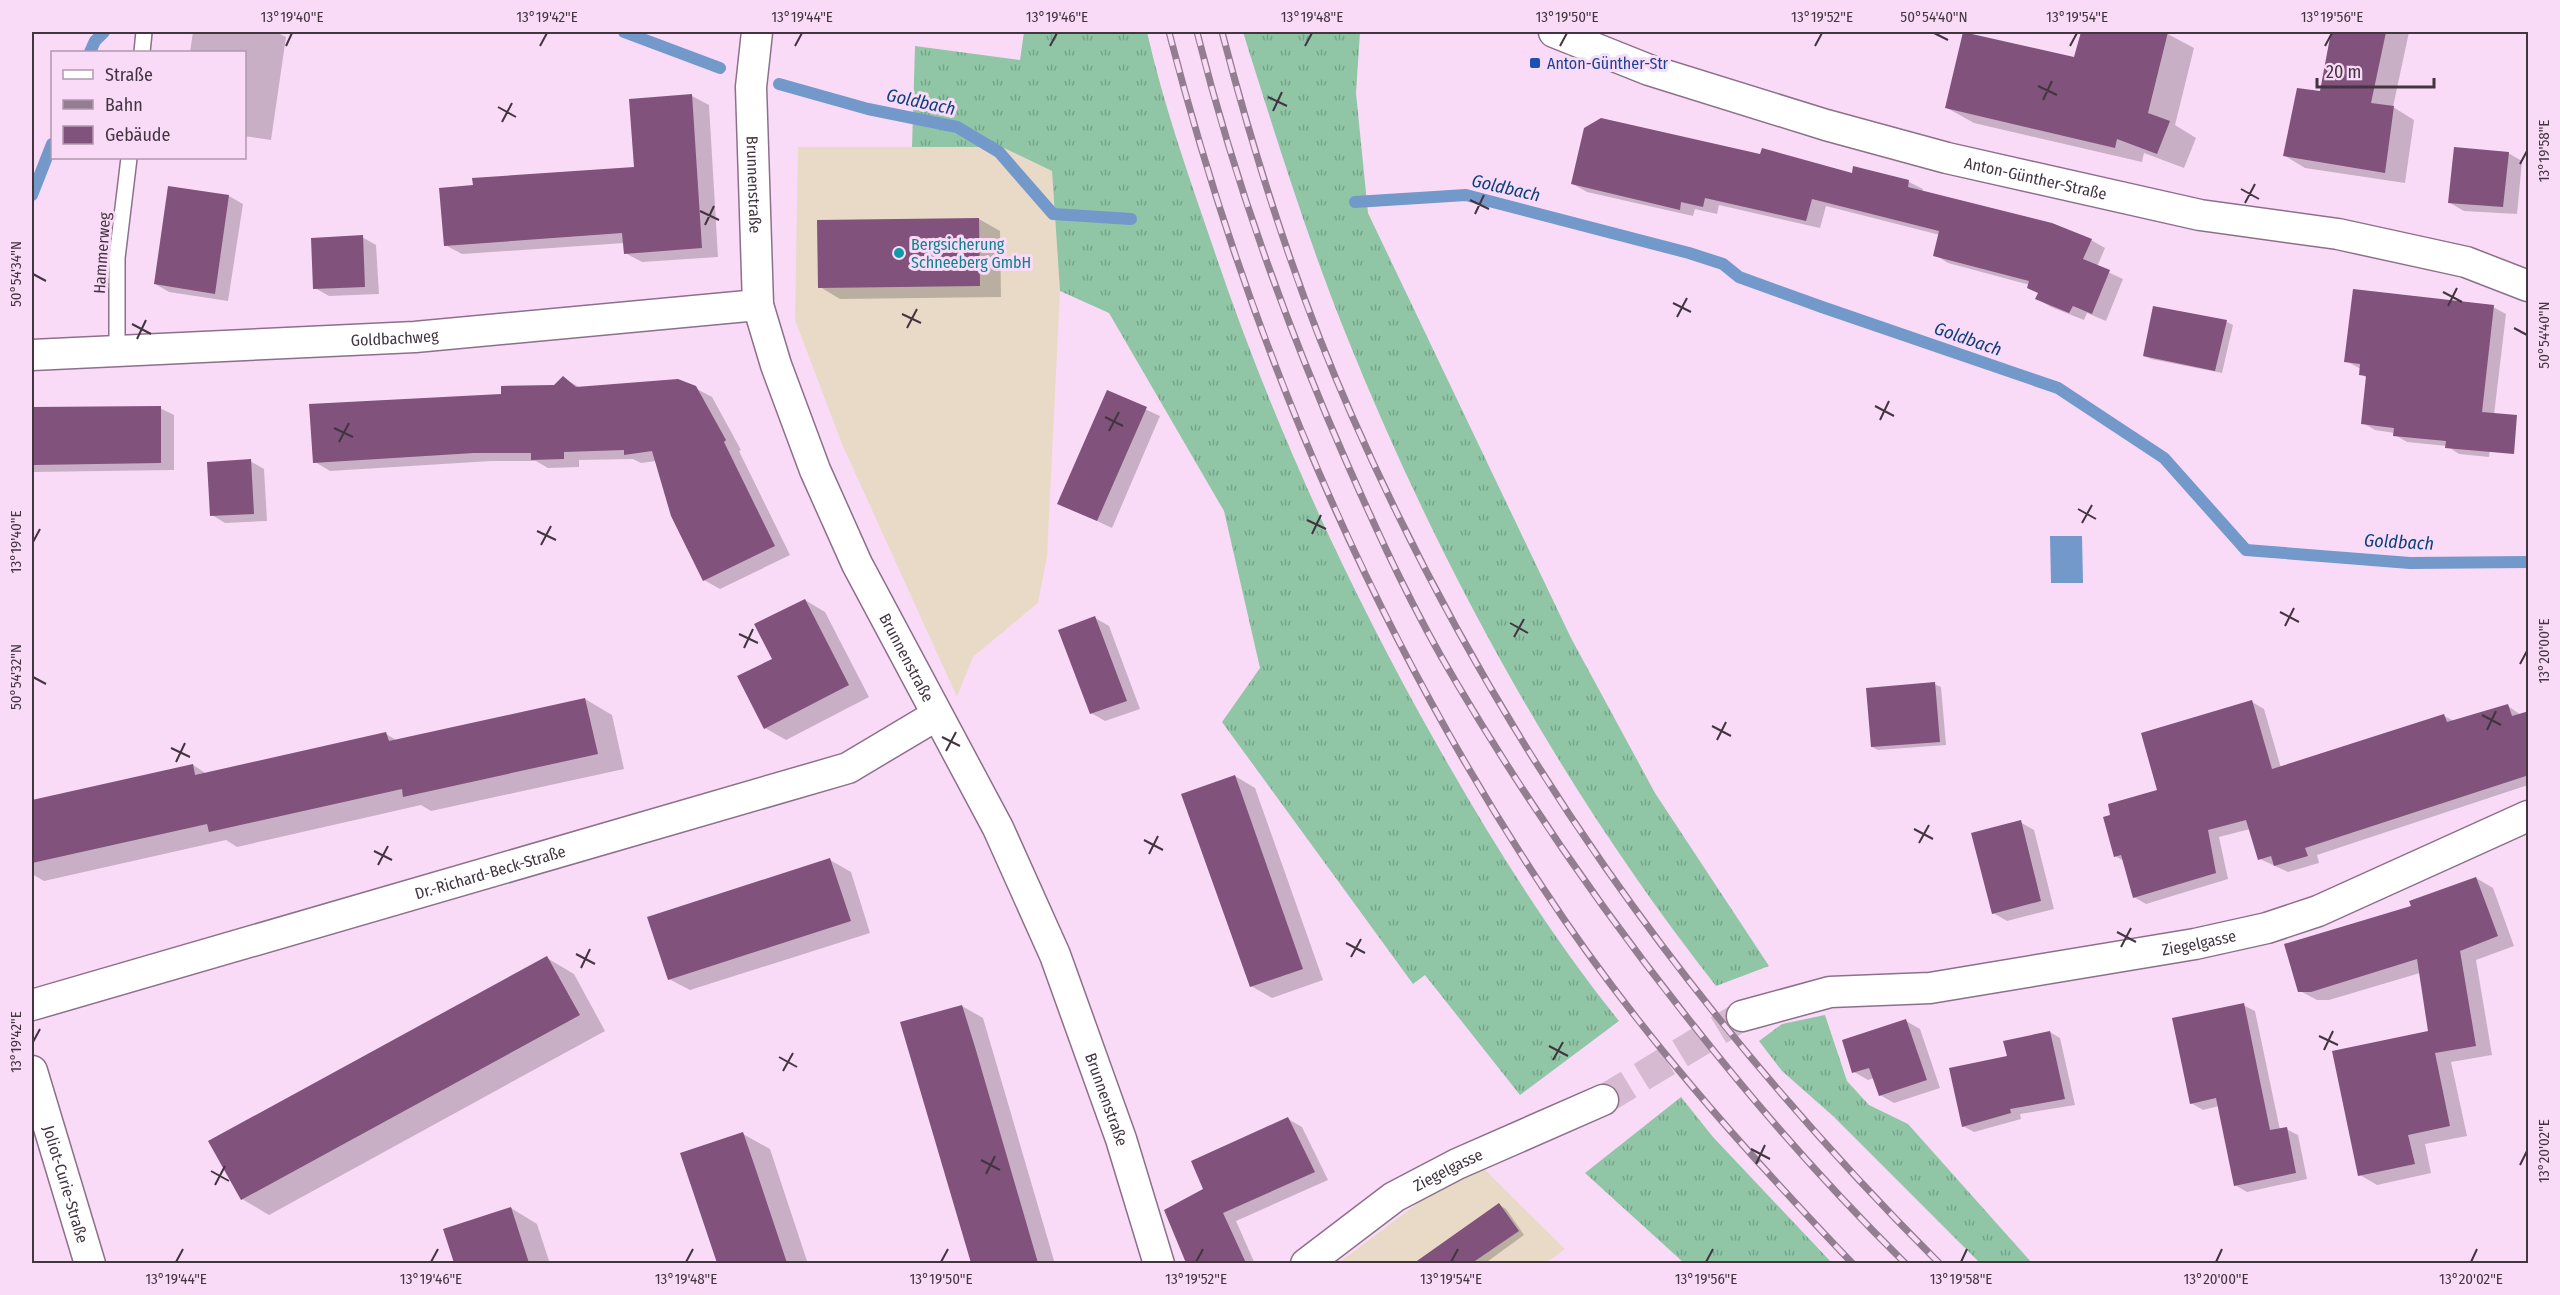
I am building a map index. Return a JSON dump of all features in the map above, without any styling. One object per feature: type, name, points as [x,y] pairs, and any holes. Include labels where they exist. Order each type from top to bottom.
[{"type":"street","name":"Brunnenstraße","points":[[757,32],[751,87],[758,305],[776,365],[815,470],[857,564],[998,828],[1055,955],[1121,1139],[1159,1263]]},
{"type":"street","name":"Anton-Günther-Straße","points":[[1554,32],[1649,70],[1826,125],[1936,155],[2200,215],[2338,234],[2454,260],[2529,286]]},
{"type":"street","name":"Goldbachweg","points":[[32,355],[415,337],[758,305]]},
{"type":"street","name":"Dr.-Richard-Beck-Straße","points":[[32,1005],[848,768],[937,715]]},
{"type":"street","name":"Ziegelgasse","points":[[1742,1016],[1830,992],[1930,988],[2194,944],[2267,928],[2318,911],[2529,816]]},
{"type":"street","name":"Joliot-Curie-Straße","points":[[32,1071],[90,1263]]},
{"type":"street","name":"Ziegelgasse","points":[[1306,1263],[1394,1197],[1457,1164],[1603,1100]]},
{"type":"lane","points":[[142,51],[144,32]]},
{"type":"lane","name":"Hammerweg","points":[[117,351],[117,258],[129,159]]},
{"type":"shaded area","points":[[798,147],[1002,147],[1052,171],[1060,291],[1047,557],[1038,603],[973,657],[957,697],[842,444],[795,320]]},
{"type":"shaded area","points":[[1475,1160],[1565,1249],[1546,1263],[1337,1264]]},
{"type":"green space","points":[[1024,32],[1147,32],[1176,138],[1235,309],[1285,436],[1341,561],[1403,683],[1478,815],[1545,920],[1619,1021],[1520,1095],[1425,975],[1413,984],[1222,722],[1260,668],[1224,511],[1109,313],[1060,291],[1052,171],[1002,147],[912,147],[915,46],[1020,60]]},
{"type":"green space","points":[[1243,32],[1360,32],[1356,93],[1368,213],[1571,638],[1655,793],[1769,966],[1716,986],[1606,834],[1509,675],[1422,508],[1347,337],[1305,224]]},
{"type":"green space","points":[[1825,1015],[1847,1081],[1869,1105],[1908,1124],[2032,1263],[1980,1263],[1833,1116],[1782,1071],[1759,1041],[1782,1024]]},
{"type":"green space","points":[[1681,1097],[1713,1137],[1832,1263],[1684,1263],[1585,1173]]},
{"type":"water","points":[[2050,536],[2082,536],[2083,583],[2051,583]]},
{"type":"building","points":[[1963,32],[2074,57],[2081,32],[2168,32],[2148,113],[2170,121],[2157,154],[2117,139],[2115,148],[1945,108]]},
{"type":"building","points":[[2331,32],[2386,32],[2371,103],[2394,106],[2385,173],[2283,156],[2297,88],[2320,91]]},
{"type":"building","points":[[692,94],[702,248],[624,254],[622,233],[444,246],[439,188],[473,185],[472,178],[634,167],[629,99]]},
{"type":"building","points":[[1601,118],[1760,154],[1762,148],[1852,173],[1853,166],[1909,180],[1908,187],[2052,223],[2092,239],[2083,259],[2110,270],[2092,314],[2073,306],[2069,313],[2035,299],[2038,293],[2027,288],[2029,281],[1933,256],[1939,231],[1812,199],[1806,221],[1705,198],[1703,207],[1681,202],[1680,210],[1571,184],[1584,128]]},
{"type":"building","points":[[2454,147],[2509,152],[2503,207],[2448,203]]},
{"type":"building","points":[[168,186],[229,195],[215,294],[154,284]]},
{"type":"building","name":"Bergsicherung Schneeberg GmbH","points":[[979,218],[980,286],[818,288],[817,220]]},
{"type":"building","points":[[363,235],[365,287],[313,289],[311,238]]},
{"type":"building","points":[[2353,289],[2494,305],[2482,412],[2517,415],[2514,454],[2445,448],[2446,441],[2393,436],[2394,428],[2361,424],[2366,376],[2359,375],[2360,364],[2344,362]]},
{"type":"building","points":[[2153,306],[2227,320],[2215,371],[2143,356]]},
{"type":"building","points":[[563,376],[576,387],[678,379],[696,386],[726,440],[724,442],[775,546],[703,581],[671,516],[652,451],[624,455],[624,450],[564,452],[564,459],[531,460],[531,453],[474,453],[313,463],[309,404],[501,394],[501,386],[554,385]]},
{"type":"building","points":[[1107,390],[1147,407],[1097,521],[1057,504]]},
{"type":"building","points":[[161,406],[161,463],[33,465],[32,407]]},
{"type":"building","points":[[251,459],[254,514],[210,516],[207,462]]},
{"type":"building","points":[[805,599],[849,685],[764,729],[737,676],[772,659],[754,624]]},
{"type":"building","points":[[1095,616],[1127,701],[1090,714],[1058,630]]},
{"type":"building","points":[[1935,682],[1940,742],[1871,747],[1866,688]]},
{"type":"building","points":[[585,698],[598,754],[403,797],[402,789],[209,832],[207,824],[32,863],[32,800],[193,764],[195,775],[386,732],[389,741]]},
{"type":"building","points":[[2252,700],[2272,769],[2444,714],[2447,722],[2508,704],[2512,716],[2529,711],[2529,775],[2305,848],[2308,856],[2274,866],[2271,856],[2258,860],[2246,820],[2208,830],[2216,873],[2133,898],[2121,855],[2114,857],[2103,817],[2110,815],[2108,804],[2157,790],[2141,733]]},
{"type":"building","points":[[1235,775],[1303,969],[1250,987],[1181,794]]},
{"type":"building","points":[[2021,820],[2041,901],[1992,914],[1971,833]]},
{"type":"building","points":[[830,858],[851,921],[668,980],[647,917]]},
{"type":"building","points":[[2476,877],[2498,936],[2460,951],[2476,1046],[2435,1053],[2450,1126],[2408,1135],[2415,1164],[2358,1176],[2332,1051],[2428,1031],[2417,959],[2311,992],[2298,992],[2284,944],[2411,906],[2409,901]]},
{"type":"building","points":[[547,956],[580,1015],[241,1200],[208,1141]]},
{"type":"building","points":[[2244,1003],[2270,1130],[2287,1127],[2296,1173],[2234,1186],[2216,1098],[2190,1104],[2172,1018]]},
{"type":"building","points":[[962,1005],[1038,1263],[971,1263],[900,1022]]},
{"type":"building","points":[[1906,1019],[1927,1080],[1879,1096],[1869,1068],[1852,1073],[1842,1040]]},
{"type":"building","points":[[2050,1031],[2065,1099],[2010,1109],[2011,1113],[1962,1127],[1949,1068],[2007,1056],[2003,1041]]},
{"type":"building","points":[[1288,1117],[1315,1172],[1223,1213],[1246,1263],[1186,1263],[1164,1210],[1203,1189],[1191,1161]]},
{"type":"building","points":[[743,1132],[787,1263],[717,1263],[680,1153]]},
{"type":"building","points":[[1499,1203],[1519,1231],[1472,1263],[1414,1263]]},
{"type":"building","points":[[511,1207],[529,1263],[454,1263],[443,1229]]},
{"type":"waterway","name":"Goldbach","points":[[90,51],[95,41],[104,32]]},
{"type":"waterway","name":"Goldbach","points":[[624,32],[720,68]]},
{"type":"waterway","name":"Goldbach","points":[[779,84],[868,109],[957,127],[999,152],[1053,214],[1131,219]]},
{"type":"waterway","name":"Goldbach","points":[[32,195],[51,147]]},
{"type":"waterway","name":"Goldbach","points":[[1355,202],[1466,195],[1689,253],[1723,264],[1739,277],[2058,388],[2164,458],[2246,550],[2410,563],[2528,562]]},
{"type":"tunnel","points":[[1603,1100],[1742,1016]]},
{"type":"railway","points":[[1169,32],[1200,145],[1236,257],[1276,367],[1320,475],[1369,582],[1423,686],[1480,788],[1543,888],[1613,988],[1689,1083],[1853,1264]]},
{"type":"railway","points":[[1197,32],[1244,196],[1302,356],[1371,517],[1411,601],[1441,655],[1483,727],[1540,815],[1599,901],[1662,985],[1770,1118],[1850,1207],[1906,1264]]},
{"type":"railway","points":[[1222,32],[1279,226],[1313,322],[1352,416],[1408,535],[1469,650],[1535,761],[1606,868],[1682,972],[1763,1072],[1849,1169],[1940,1264]]},
{"type":"place","name":"Anton-Günther-Str","points":[[1535,63]]},
{"type":"place","name":"Bergsicherung Schneeberg GmbH","points":[[899,253]]}]
